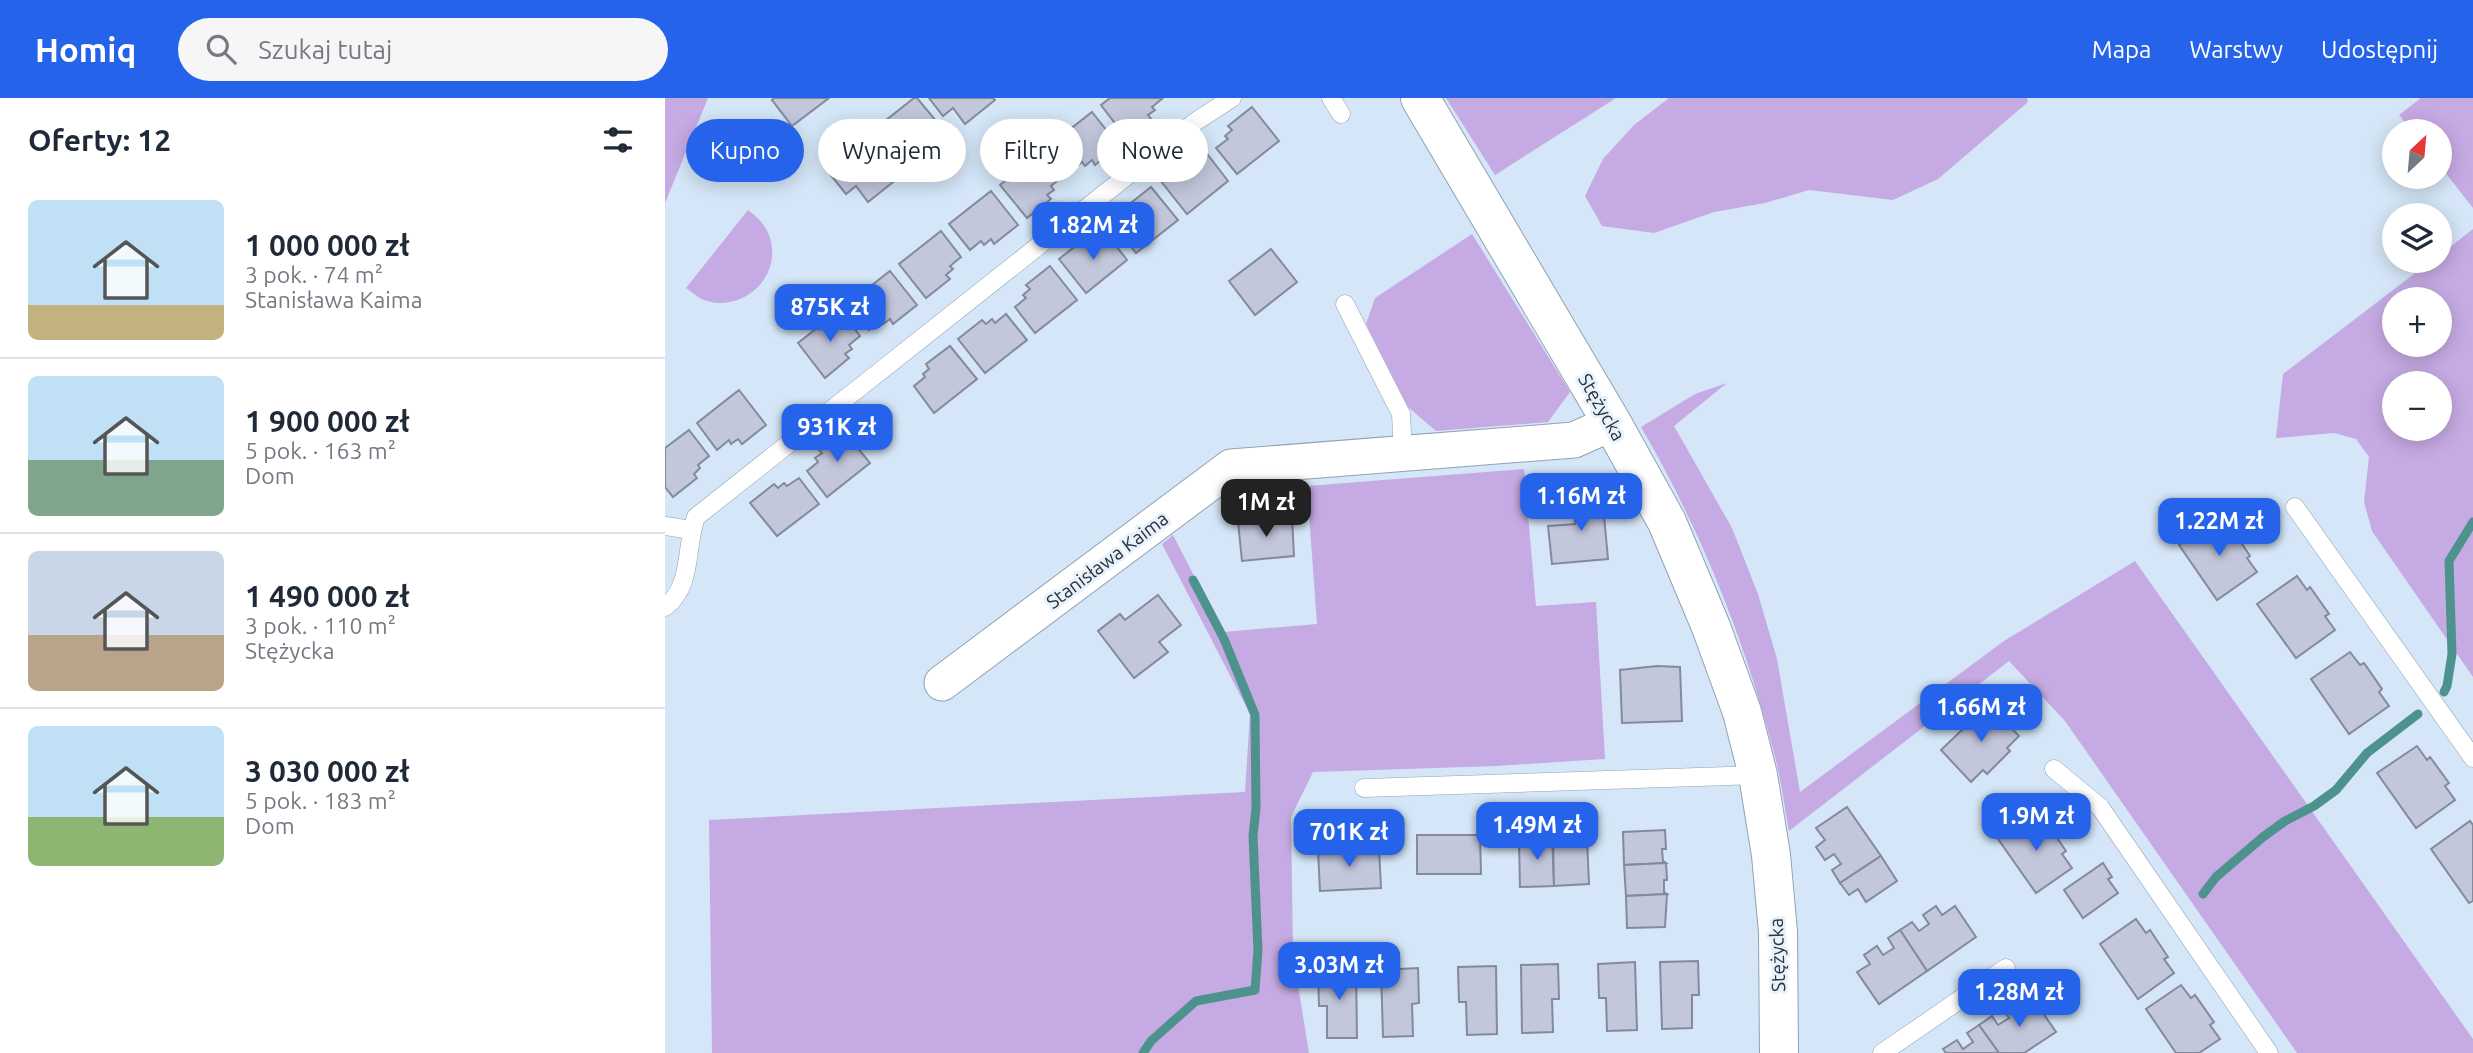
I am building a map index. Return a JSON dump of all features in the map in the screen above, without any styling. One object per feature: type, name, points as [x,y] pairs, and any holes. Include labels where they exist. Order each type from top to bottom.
[{"type":"street","name":"Stężycka","points":[[1420,98],[1612,423],[1667,522],[1711,627],[1742,712],[1758,775],[1771,855],[1778,932],[1779,1053]]},
{"type":"street","name":"Stanisława Kaima","points":[[943,683],[1231,467],[1574,440],[1612,423]]},
{"type":"lane","points":[[665,607],[683,587],[691,530],[696,517],[1195,122],[1232,98]]},
{"type":"lane","points":[[1331,98],[1341,114]]},
{"type":"lane","points":[[1345,304],[1401,414],[1403,453]]},
{"type":"lane","points":[[2295,507],[2473,758]]},
{"type":"lane","points":[[665,527],[691,530]]},
{"type":"lane","points":[[2054,769],[2100,807],[2269,1053]]},
{"type":"lane","points":[[1364,788],[1758,775]]},
{"type":"lane","points":[[1882,1053],[2006,968]]},
{"type":"shaded area","points":[[665,98],[708,98],[699,119],[686,119],[686,152],[665,203]]},
{"type":"shaded area","points":[[1446,98],[1616,98],[1495,175]]},
{"type":"shaded area","points":[[1669,98],[2027,98],[2028,102],[1938,179],[1893,200],[1809,190],[1765,203],[1714,212],[1654,233],[1602,226],[1585,196],[1603,159],[1634,125]]},
{"type":"shaded area","points":[[2421,98],[2473,98],[2473,208],[2452,181],[2452,119],[2402,119],[2399,115]]},
{"type":"shaded area","points":[[748,210],[760,221],[769,235],[771,264],[766,277],[746,296],[733,301],[719,303],[702,299],[686,288]]},
{"type":"shaded area","points":[[2473,229],[2473,677],[2372,531],[2364,502],[2369,457],[2356,439],[2334,433],[2276,438],[2283,374],[2382,298],[2382,357],[2452,357],[2452,287],[2397,287],[2415,273],[2452,273],[2452,246]]},
{"type":"shaded area","points":[[1472,234],[1570,392],[1548,422],[1436,431],[1408,407],[1366,324],[1375,298]]},
{"type":"shaded area","points":[[1727,383],[1674,426],[1732,528],[1758,594],[1777,659],[1800,792],[2004,641],[2135,561],[2473,1039],[2473,1053],[2297,1053],[2065,721],[2009,661],[1789,831],[1774,753],[1735,627],[1683,505],[1641,427],[1695,394]]},
{"type":"shaded area","points":[[1524,469],[1536,606],[1596,602],[1605,759],[1496,766],[1313,772],[1291,817],[1293,955],[1309,1053],[712,1053],[709,820],[1245,792],[1250,714],[1162,544],[1173,535],[1223,632],[1317,624],[1307,486]]},
{"type":"building","points":[[829,98],[801,119],[787,119],[772,100]]},
{"type":"building","points":[[917,98],[934,119],[887,119]]},
{"type":"building","points":[[929,98],[995,100],[966,123],[966,119],[961,119],[953,108],[943,116]]},
{"type":"building","points":[[1110,98],[1163,98],[1152,107],[1155,110],[1148,115],[1151,119],[1112,119],[1101,105]]},
{"type":"building","points":[[1252,107],[1279,141],[1237,174],[1216,148],[1228,139],[1225,136],[1232,130],[1228,126]]},
{"type":"building","points":[[1092,112],[1098,119],[1095,165],[1092,160],[1085,166],[1083,163],[1083,119]]},
{"type":"building","points":[[1208,155],[1228,181],[1187,214],[1162,182],[1208,182]]},
{"type":"building","points":[[836,182],[893,182],[868,202],[856,186],[846,194]]},
{"type":"building","points":[[1004,182],[1056,182],[1051,186],[1054,190],[1047,195],[1051,199],[1027,218],[1000,185]]},
{"type":"building","points":[[1151,187],[1178,220],[1136,253],[1116,228],[1127,219],[1124,215],[1131,210],[1127,206]]},
{"type":"building","points":[[991,191],[1018,225],[994,244],[991,239],[984,245],[981,241],[970,250],[949,224]]},
{"type":"building","points":[[941,231],[961,257],[950,266],[953,269],[946,275],[950,279],[926,298],[899,264]]},
{"type":"building","points":[[1107,234],[1127,260],[1086,293],[1059,259],[1083,240],[1086,245],[1093,239],[1096,243]]},
{"type":"building","points":[[1271,249],[1297,282],[1255,315],[1229,281]]},
{"type":"building","points":[[1050,266],[1077,300],[1035,333],[1015,307],[1026,298],[1023,295],[1030,289],[1026,285]]},
{"type":"building","points":[[890,271],[917,305],[893,324],[890,319],[883,324],[881,321],[869,330],[848,304]]},
{"type":"building","points":[[840,310],[860,336],[849,345],[852,349],[845,354],[849,358],[825,378],[798,343]]},
{"type":"building","points":[[1006,314],[1027,340],[985,373],[958,339],[982,320],[986,324],[992,319],[995,323]]},
{"type":"building","points":[[950,346],[977,379],[934,413],[914,386],[925,377],[923,374],[929,369],[926,364]]},
{"type":"building","points":[[739,390],[766,425],[742,444],[738,439],[731,444],[729,440],[717,450],[697,423]]},
{"type":"building","points":[[689,430],[709,456],[698,465],[700,468],[694,474],[697,478],[673,497],[665,487],[665,448]]},
{"type":"building","points":[[843,430],[870,463],[827,497],[807,471],[818,462],[815,458],[822,453],[818,449]]},
{"type":"building","points":[[799,478],[819,504],[777,536],[750,503],[774,484],[778,488],[784,483],[787,486]]},
{"type":"building","points":[[1602,494],[1608,559],[1552,564],[1548,526],[1575,524],[1573,496]]},
{"type":"building","points":[[1292,518],[1294,556],[1242,561],[1238,522]]},
{"type":"building","points":[[2218,518],[2228,532],[2232,529],[2257,572],[2217,600],[2179,545]]},
{"type":"building","points":[[2297,576],[2307,590],[2310,587],[2329,614],[2325,616],[2335,630],[2296,658],[2257,604]]},
{"type":"building","points":[[1158,595],[1181,625],[1159,642],[1168,652],[1134,678],[1098,631],[1120,614],[1125,620]]},
{"type":"building","points":[[2350,652],[2360,665],[2364,663],[2382,689],[2379,692],[2389,706],[2349,734],[2311,679]]},
{"type":"building","points":[[1657,666],[1680,667],[1682,721],[1622,723],[1620,670]]},
{"type":"building","points":[[1989,704],[2019,736],[2007,748],[2010,751],[1987,774],[1983,770],[1971,782],[1941,750]]},
{"type":"building","points":[[2417,746],[2427,760],[2430,757],[2449,783],[2445,786],[2455,800],[2416,828],[2377,773]]},
{"type":"building","points":[[1847,807],[1881,856],[1840,883],[1832,870],[1841,864],[1834,854],[1825,860],[1816,847],[1825,840],[1816,828]]},
{"type":"building","points":[[2034,814],[2044,828],[2048,825],[2066,851],[2062,854],[2072,868],[2036,893],[1998,839]]},
{"type":"building","points":[[2470,821],[2473,825],[2473,901],[2469,903],[2431,849]]},
{"type":"building","points":[[1665,830],[1666,849],[1662,849],[1663,861],[1666,863],[1624,865],[1623,832]]},
{"type":"building","points":[[1552,834],[1554,886],[1520,887],[1519,842],[1536,842],[1536,835]]},
{"type":"building","points":[[1553,834],[1569,834],[1569,840],[1587,839],[1589,884],[1554,886]]},
{"type":"building","points":[[1417,835],[1480,835],[1481,874],[1417,874]]},
{"type":"building","points":[[1379,847],[1381,888],[1320,891],[1318,850]]},
{"type":"building","points":[[1881,856],[1897,881],[1866,902],[1858,889],[1849,895],[1840,883]]},
{"type":"building","points":[[1666,863],[1667,880],[1664,880],[1664,892],[1667,894],[1626,896],[1624,865]]},
{"type":"building","points":[[2103,863],[2112,877],[2108,879],[2118,893],[2083,918],[2064,890]]},
{"type":"building","points":[[1667,894],[1665,927],[1627,928],[1626,896]]},
{"type":"building","points":[[1936,906],[1942,915],[1955,906],[1976,937],[1927,971],[1900,930],[1912,922],[1919,931],[1929,924],[1923,915]]},
{"type":"building","points":[[2136,919],[2146,933],[2150,930],[2168,957],[2164,959],[2174,973],[2138,999],[2100,944]]},
{"type":"building","points":[[1900,930],[1927,971],[1879,1004],[1857,972],[1870,964],[1864,955],[1877,946],[1883,955],[1894,948],[1888,938]]},
{"type":"building","points":[[1698,961],[1699,995],[1692,995],[1692,1028],[1662,1029],[1660,962]]},
{"type":"building","points":[[1635,962],[1637,1030],[1607,1031],[1606,998],[1599,998],[1598,964]]},
{"type":"building","points":[[1558,964],[1559,999],[1552,999],[1553,1032],[1522,1033],[1521,965]]},
{"type":"building","points":[[1496,966],[1497,1034],[1467,1035],[1466,1002],[1459,1002],[1458,967]]},
{"type":"building","points":[[1418,968],[1419,1003],[1412,1004],[1413,1036],[1383,1037],[1381,970]]},
{"type":"building","points":[[1356,970],[1357,1038],[1327,1038],[1327,1006],[1319,1006],[1318,971]]},
{"type":"building","points":[[2181,985],[2191,998],[2195,995],[2214,1022],[2210,1025],[2220,1039],[2199,1053],[2176,1053],[2146,1009]]},
{"type":"building","points":[[2016,1000],[2022,1009],[2034,1000],[2056,1032],[2024,1053],[1999,1053],[1979,1025],[1992,1016],[1998,1025],[2009,1018],[2003,1009]]},
{"type":"building","points":[[1979,1025],[1999,1053],[1946,1053],[1943,1049],[1957,1040],[1963,1049],[1973,1042],[1967,1033]]},
{"type":"waterway","points":[[2444,692],[2452,654],[2449,561],[2473,522]]},
{"type":"waterway","points":[[1143,1053],[1151,1041],[1196,1001],[1255,990],[1258,950],[1253,836],[1256,808],[1255,715],[1224,639],[1193,580]]},
{"type":"waterway","points":[[2203,894],[2216,877],[2263,837],[2336,790],[2367,753],[2418,714]]}]
